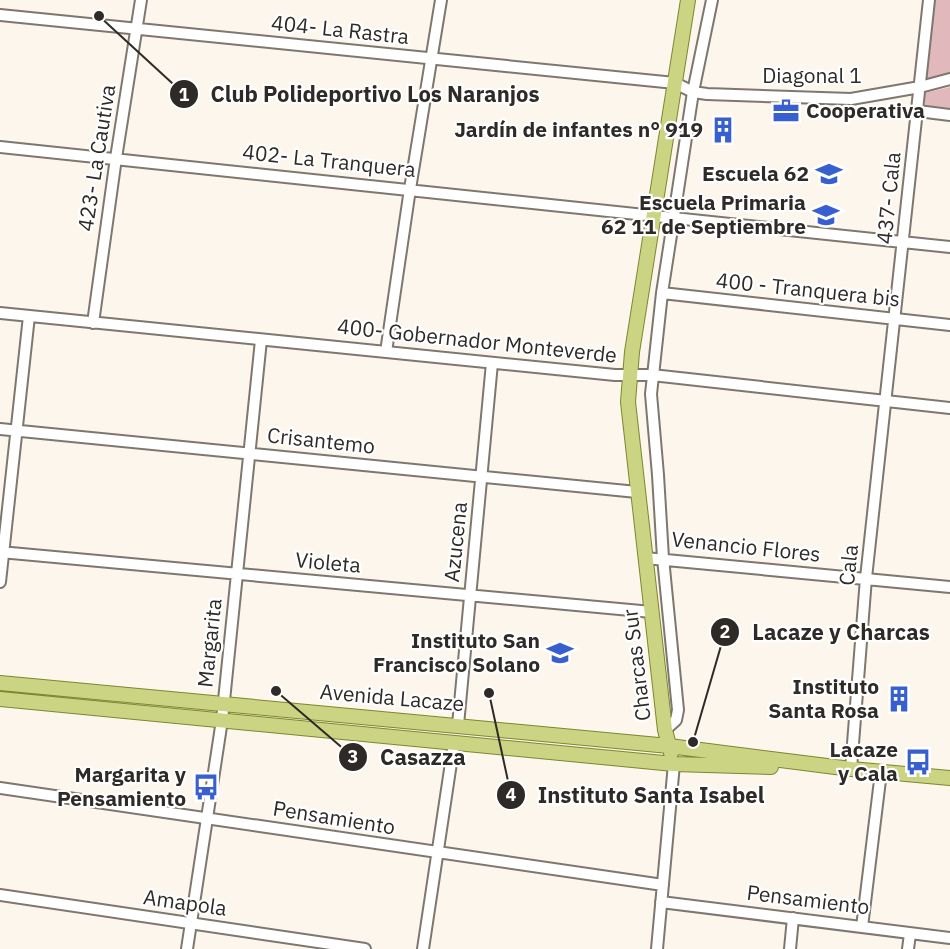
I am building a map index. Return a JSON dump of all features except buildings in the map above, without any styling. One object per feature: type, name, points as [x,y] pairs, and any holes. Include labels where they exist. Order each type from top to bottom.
[{"type":"main road","name":"Charcas Sur","points":[[674,764],[665,730],[637,492],[629,415],[629,376],[688,0]]},
{"type":"main road","name":"Avenida Lacaze","points":[[0,683],[669,746],[852,769],[950,778]]},
{"type":"main road","name":"Avenida Lacaze","points":[[0,699],[674,764],[852,769]]},
{"type":"main road","points":[[222,720],[241,712],[289,714],[412,726],[458,725]]},
{"type":"street","name":"423- La Cautiva","points":[[93,323],[141,0]]},
{"type":"street","points":[[387,352],[410,189],[441,0]]},
{"type":"street","points":[[665,730],[676,720],[678,710],[651,407],[652,375],[662,293],[693,92],[712,0]]},
{"type":"street","name":"437- Cala","points":[[886,401],[929,0]]},
{"type":"street","name":"404- La Rastra","points":[[0,15],[675,83]]},
{"type":"street","name":"Diagonal 1","points":[[675,83],[693,92],[707,94],[851,99],[920,87],[950,79]]},
{"type":"street","points":[[918,111],[950,115]]},
{"type":"street","name":"402- La Tranquera","points":[[0,147],[674,216]]},
{"type":"street","points":[[674,216],[950,247]]},
{"type":"street","name":"400 - Tranquera bis","points":[[662,293],[950,325]]},
{"type":"street","name":"400- Gobernador Monteverde","points":[[0,313],[492,363],[629,376],[652,375],[950,408]]},
{"type":"street","points":[[0,582],[29,316]]},
{"type":"street","name":"Margarita","points":[[187,949],[222,720],[261,340]]},
{"type":"street","name":"Azucena","points":[[458,725],[492,363]]},
{"type":"street","name":"Cala","points":[[852,769],[866,578],[886,401]]},
{"type":"street","name":"Crisantemo","points":[[0,429],[637,492]]},
{"type":"street","name":"Violeta","points":[[2,552],[652,612]]},
{"type":"street","name":"Venancio Flores","points":[[645,558],[950,587]]},
{"type":"street","points":[[423,949],[454,743]]},
{"type":"street","name":"Charcas Sur","points":[[657,949],[674,764]]},
{"type":"street","points":[[862,927],[881,772]]},
{"type":"street","name":"Pensamiento","points":[[0,788],[663,885]]},
{"type":"street","name":"Amapola","points":[[0,896],[365,949]]},
{"type":"street","name":"Pensamiento","points":[[661,902],[950,938]]},
{"type":"street","points":[[790,949],[793,918]]},
{"type":"street","points":[[909,949],[910,934]]},
{"type":"shaded area","points":[[934,0],[950,0],[950,75],[924,82]]},
{"type":"shaded area","points":[[950,87],[950,110],[925,107],[925,93]]},
{"type":"place","name":"Club Polideportivo Los Naranjos","points":[[99,16]]},
{"type":"place","name":"Cooperativa","points":[[786,111]]},
{"type":"place","name":"Jardín de infantes n° 919","points":[[723,130]]},
{"type":"place","name":"Escuela 62","points":[[829,174]]},
{"type":"place","name":"Escuela Primaria 62 11 de Septiembre","points":[[826,215]]},
{"type":"place","name":"Instituto San Francisco Solano","points":[[560,653]]},
{"type":"place","name":"Casazza","points":[[276,691]]},
{"type":"place","name":"Instituto Santa Isabel","points":[[489,693]]},
{"type":"place","name":"Instituto Santa Rosa","points":[[899,699]]},
{"type":"place","name":"Lacaze y Charcas","points":[[693,742]]},
{"type":"place","name":"Lacaze y Cala","points":[[918,762]]},
{"type":"place","name":"Margarita y Pensamiento","points":[[206,787]]}]
